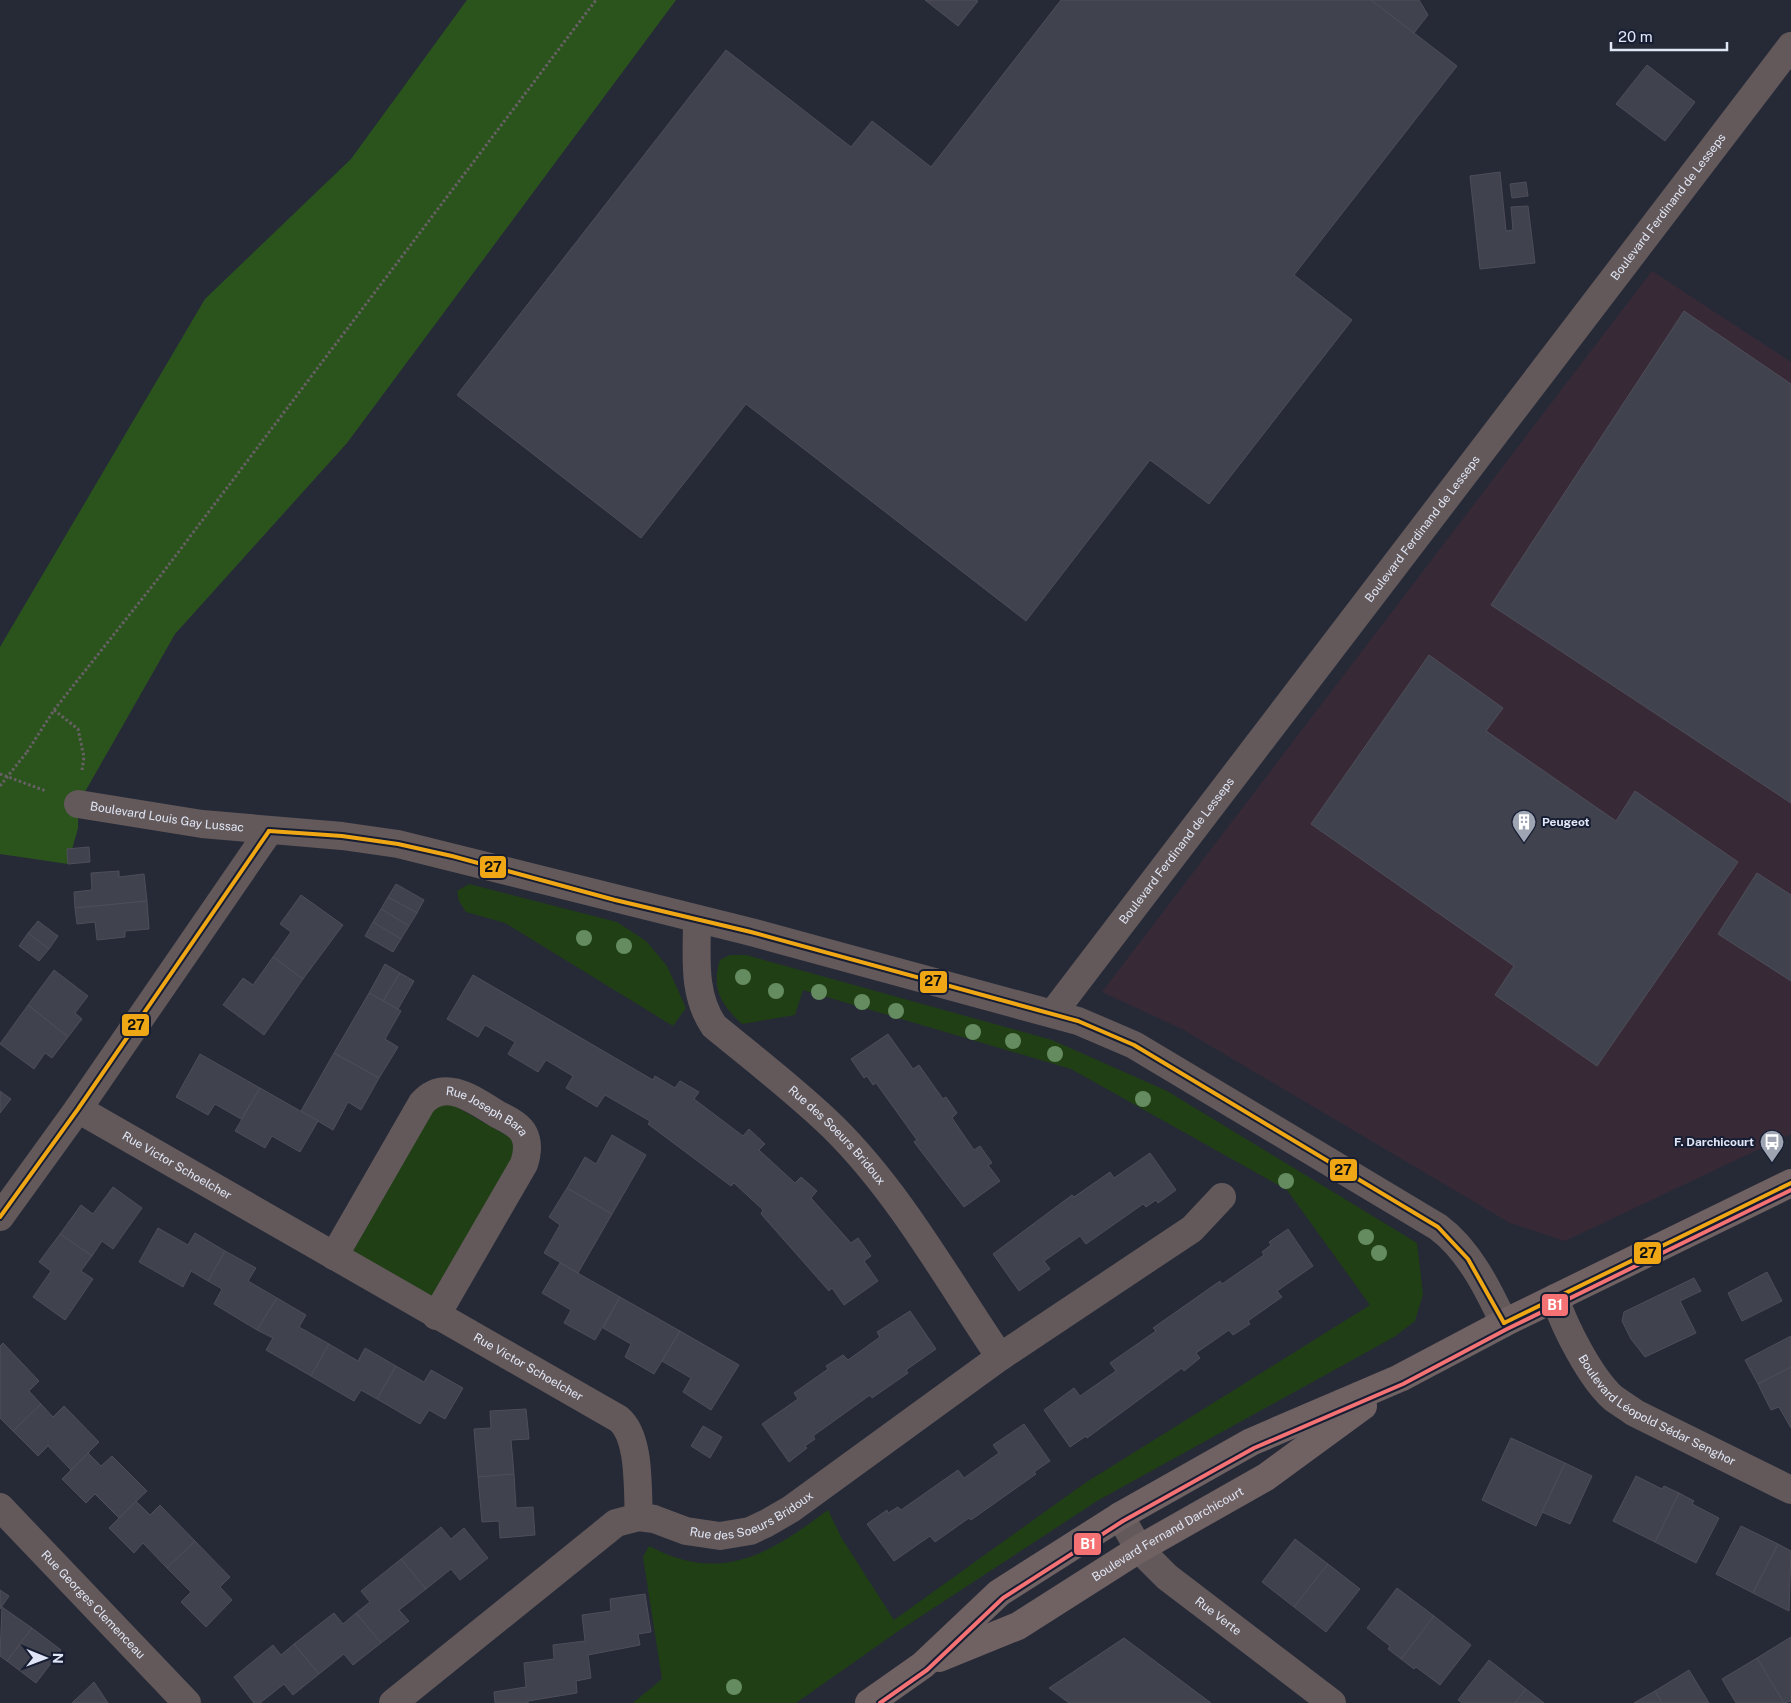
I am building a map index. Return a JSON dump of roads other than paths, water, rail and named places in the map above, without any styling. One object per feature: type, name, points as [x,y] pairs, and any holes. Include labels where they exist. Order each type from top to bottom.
[{"type":"main road","name":"Boulevard Fernand Darchicourt","points":[[869,1703],[923,1665],[999,1594],[1120,1516],[1251,1442],[1400,1378],[1504,1323],[1791,1183]]},
{"type":"main road","name":"Boulevard Fernand Darchicourt","points":[[923,1665],[1018,1626],[1139,1549],[1266,1477],[1400,1378]]},
{"type":"street","name":"Boulevard Ferdinand de Lesseps","points":[[1053,1013],[1791,46]]},
{"type":"street","name":"Boulevard Louis Gay Lussac","points":[[78,804],[202,824],[342,836],[398,844],[697,919],[1053,1013],[1115,1035],[1134,1044],[1438,1227],[1461,1248],[1490,1293],[1504,1323]]},
{"type":"street","points":[[0,1217],[78,1109],[269,831]]},
{"type":"street","name":"Rue des Soeurs Bridoux","points":[[697,919],[698,986],[705,1013],[714,1026],[804,1100],[834,1128],[858,1155],[895,1201],[1000,1356]]},
{"type":"street","name":"Rue Joseph Bara","points":[[334,1256],[422,1102],[436,1092],[445,1091],[464,1094],[519,1127],[526,1139],[526,1156],[524,1164],[436,1316]]},
{"type":"street","name":"Rue Victor Schoelcher","points":[[78,1109],[626,1425],[633,1446],[639,1517]]},
{"type":"street","name":"Rue des Soeurs Bridoux","points":[[639,1517],[654,1519],[686,1531],[703,1534],[734,1535],[750,1531],[791,1510],[1000,1356],[1192,1229],[1222,1197]]},
{"type":"street","name":"Boulevard Léopold Sédar Senghor","points":[[1555,1298],[1562,1320],[1599,1382],[1614,1398],[1635,1413],[1791,1490]]},
{"type":"street","name":"Rue Georges Clemenceau","points":[[0,1507],[187,1703]]},
{"type":"street","name":"Rue Verte","points":[[1120,1516],[1139,1549],[1167,1577],[1332,1703]]},
{"type":"street","points":[[393,1703],[616,1523],[639,1517]]},
{"type":"place","name":"Peugeot","points":[[1524,843]]},
{"type":"place","name":"F. Darchicourt","points":[[1772,1163]]}]
